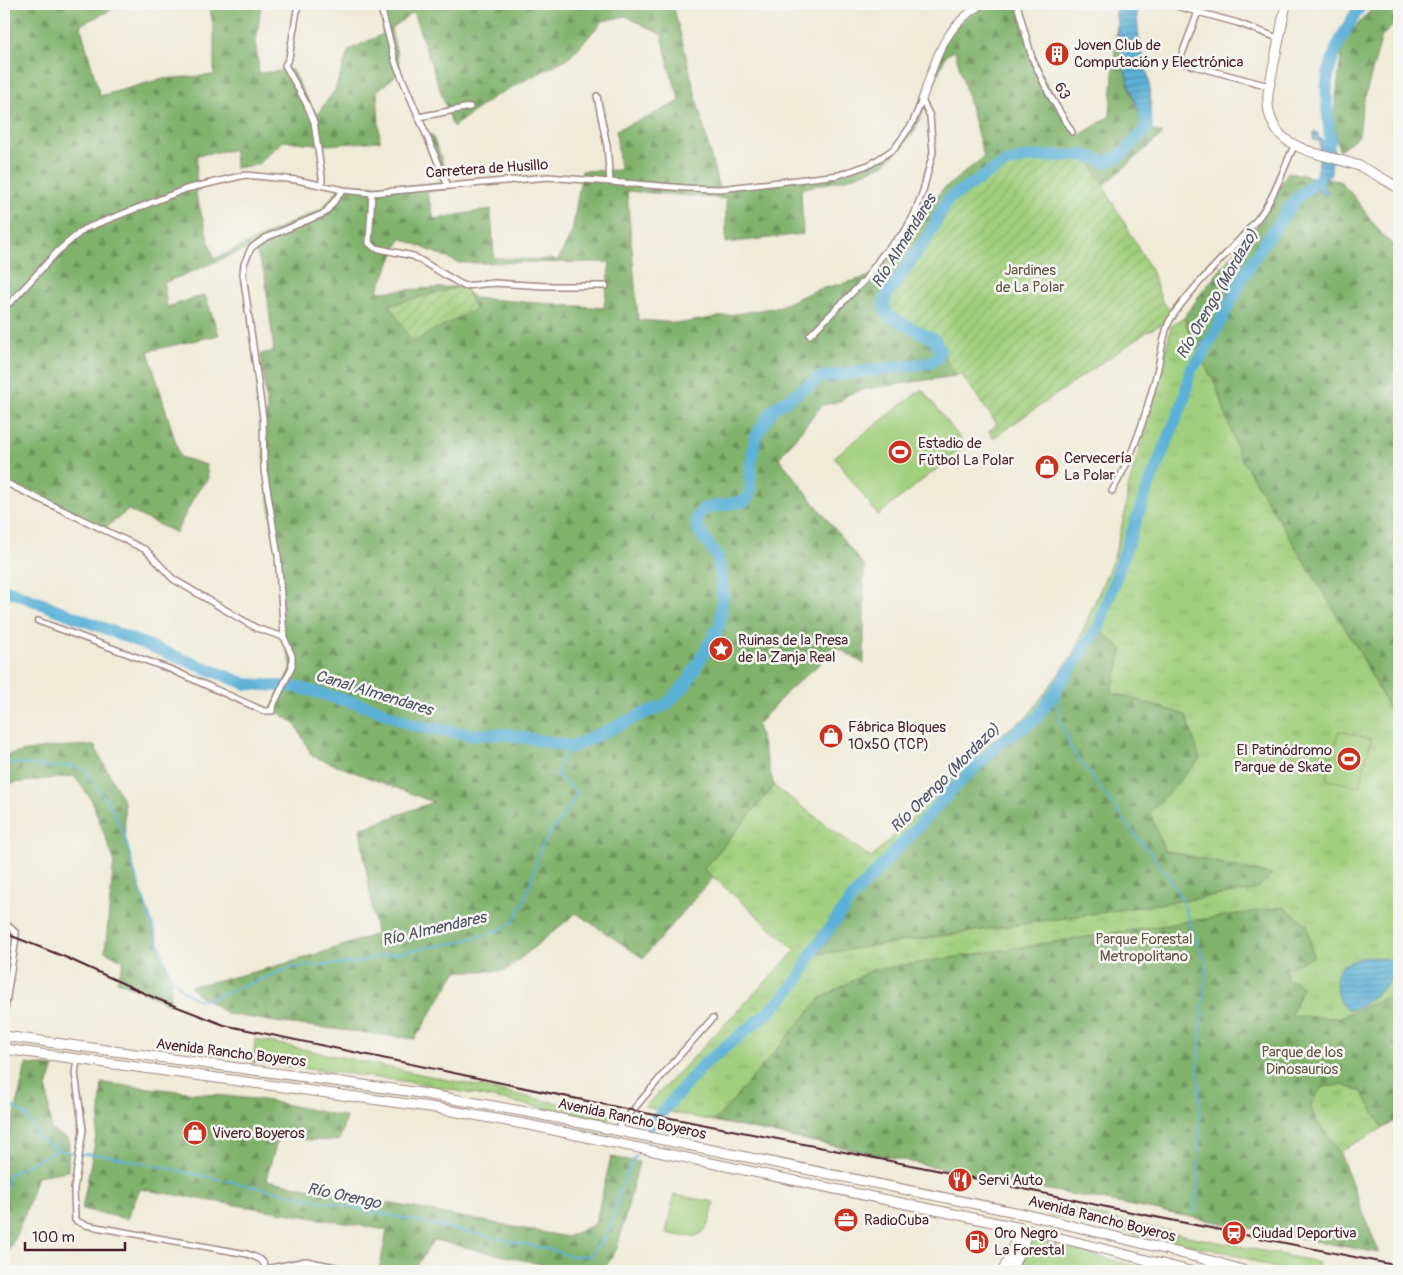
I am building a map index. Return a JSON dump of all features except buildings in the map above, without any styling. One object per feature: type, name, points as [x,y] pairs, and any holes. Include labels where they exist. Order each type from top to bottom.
[{"type":"main road","points":[[1286,4],[1267,100],[1272,123],[1280,135],[1298,148],[1361,167],[1399,188]]},
{"type":"main road","name":"Avenida Rancho Boyeros","points":[[4,1036],[414,1092],[539,1114],[1054,1221],[1246,1271]]},
{"type":"main road","name":"Avenida Rancho Boyeros","points":[[4,1050],[430,1107],[629,1146],[1028,1230],[1190,1271]]},
{"type":"main road","points":[[995,1208],[1028,1230]]},
{"type":"main road","points":[[1003,1271],[1034,1219],[1054,1221]]},
{"type":"main road","points":[[1011,1271],[1028,1230]]},
{"type":"street","points":[[298,4],[289,58],[285,65],[314,122],[322,185]]},
{"type":"street","points":[[380,4],[396,64],[448,186]]},
{"type":"street","name":"Carretera de Husillo","points":[[4,307],[13,300],[58,251],[84,229],[186,189],[245,175],[297,180],[343,190],[372,193],[541,177],[720,189],[839,175],[871,164],[895,148],[912,124],[935,60],[949,32],[973,9],[982,4]]},
{"type":"street","name":"63","points":[[1017,4],[1032,58],[1049,94],[1072,132]]},
{"type":"street","points":[[1201,4],[1179,62],[1269,86]]},
{"type":"street","points":[[1176,6],[1238,23],[1278,38]]},
{"type":"street","points":[[597,96],[607,146],[610,181]]},
{"type":"street","points":[[810,335],[864,281],[883,254],[905,231],[914,215],[926,183],[933,152],[930,116],[922,100]]},
{"type":"street","points":[[419,117],[470,107]]},
{"type":"street","points":[[1112,491],[1123,473],[1134,446],[1152,388],[1169,321],[1198,284],[1259,216],[1298,148]]},
{"type":"street","points":[[38,621],[172,670],[264,711],[272,711],[292,667],[292,656],[284,637],[278,556],[264,470],[263,418],[243,274],[244,264],[251,248],[265,238],[325,213],[343,190]]},
{"type":"street","points":[[372,193],[369,243],[374,248],[413,256],[464,286],[494,283],[546,286],[606,286]]},
{"type":"street","points":[[4,482],[146,550],[173,579],[256,628],[284,637]]},
{"type":"street","points":[[4,922],[16,933],[4,1016]]},
{"type":"street","points":[[616,1130],[713,1018]]},
{"type":"street","points":[[77,1060],[76,1073],[82,1130],[74,1189],[74,1214],[75,1220],[78,1223],[247,1254],[262,1259],[266,1270],[306,1261],[355,1271]]},
{"type":"green space","points":[[4,4],[123,4],[80,25],[100,96],[161,79],[214,75],[214,31],[209,4],[261,4],[256,45],[259,73],[292,70],[315,117],[335,90],[349,50],[383,34],[381,4],[673,4],[719,189],[839,175],[871,164],[895,148],[912,124],[949,32],[982,4],[1017,4],[1032,58],[1077,137],[1110,116],[1117,22],[1123,61],[1135,104],[1146,125],[1152,130],[1163,134],[1103,186],[948,199],[929,235],[910,264],[888,316],[935,340],[955,376],[864,389],[847,395],[841,401],[822,405],[779,458],[864,566],[864,664],[838,648],[789,690],[757,725],[774,786],[704,869],[713,878],[643,958],[576,913],[505,971],[457,971],[415,1039],[276,1022],[228,1014],[196,993],[190,986],[284,964],[376,934],[360,829],[433,802],[312,756],[297,727],[272,708],[292,667],[284,637],[278,556],[271,516],[263,441],[267,407],[261,354],[274,351],[265,275],[254,246],[164,283],[167,307],[205,295],[219,335],[148,351],[180,457],[206,465],[208,478],[195,495],[176,533],[128,510],[103,530],[4,482]],"holes":[[[413,12],[453,127],[495,96],[570,57],[603,21],[626,16],[662,35],[669,67],[680,101],[616,130],[620,170],[582,171],[572,232],[558,260],[494,258],[491,209],[434,219],[427,192],[453,188],[432,135],[423,137],[441,182],[413,187],[343,185],[321,209],[214,259],[196,195],[197,155],[234,150],[235,168],[257,165],[283,141],[327,145],[380,141],[377,91],[401,71],[391,29]],[[955,51],[984,157],[942,190],[876,275],[816,290],[778,307],[682,323],[638,320],[627,191],[726,199],[726,243],[803,234],[801,189],[850,178],[885,164],[913,134],[946,55]],[[401,238],[459,263],[610,262],[604,308],[474,298],[467,292],[464,286],[377,292]]]},
{"type":"green space","points":[[1376,4],[1399,4],[1399,20],[1382,36],[1362,108],[1359,136],[1339,150],[1333,122],[1343,41]]},
{"type":"green space","name":"Jardines de La Polar","points":[[1083,155],[1091,164],[1151,270],[1162,301],[1174,315],[1169,321],[1148,331],[993,438],[989,431],[997,424],[961,374],[955,376],[935,340],[887,315],[884,306],[886,296],[929,235],[948,199],[1005,163],[1030,157]]},
{"type":"green space","name":"Parque Forestal Metropolitano","points":[[1288,172],[1340,181],[1386,239],[1399,248],[1399,1119],[1339,1152],[1379,1253],[1029,1186],[645,1107],[796,950],[704,869],[774,786],[871,858],[987,744],[1028,716],[1072,656],[1114,557],[1126,509],[1127,492],[1156,393],[1171,327],[1174,323],[1184,318],[1203,291],[1262,219]]},
{"type":"green space","points":[[1288,172],[1315,178],[1307,191],[1317,190],[1325,195],[1322,185],[1324,179],[1332,179],[1341,184],[1358,202],[1380,232],[1399,248],[1399,729],[1359,651],[1239,455],[1217,388],[1193,342],[1184,318],[1203,291],[1262,219]]},
{"type":"green space","points":[[464,286],[475,309],[412,342],[390,305]]},
{"type":"green space","name":"Estadio de Fútbol La Polar","points":[[922,389],[966,446],[878,515],[834,457]]},
{"type":"green space","points":[[1100,630],[1123,650],[1111,692],[1186,715],[1200,759],[1150,813],[1164,850],[1272,875],[1255,890],[819,954],[854,902],[953,795],[1001,747],[1038,720]]},
{"type":"green space","name":"El Patinódromo Parque de Skate","points":[[1339,731],[1371,739],[1359,787],[1326,779]]},
{"type":"green space","points":[[94,745],[124,802],[125,837],[134,870],[171,978],[170,1004],[117,981],[124,961],[105,951],[114,860],[91,799],[74,776],[4,784],[4,755],[51,747]]},
{"type":"green space","name":"Parque de los Dinosaurios","points":[[1283,907],[1307,924],[1313,957],[1286,969],[1287,978],[1302,987],[1291,1016],[1338,1018],[1399,992],[1399,1119],[1383,1128],[1361,1091],[1342,1085],[1322,1087],[1310,1106],[1318,1123],[1339,1151],[1379,1253],[1029,1186],[715,1121],[821,998],[872,970]]},
{"type":"green space","points":[[255,1039],[614,1115],[608,1121],[417,1083],[253,1062]]},
{"type":"green space","points":[[26,1064],[54,1067],[47,1087],[51,1130],[69,1140],[68,1171],[37,1176],[25,1214],[4,1262],[4,1147],[13,1123]]},
{"type":"green space","points":[[102,1083],[264,1100],[346,1117],[339,1141],[311,1140],[279,1134],[266,1180],[567,1237],[595,1224],[611,1157],[639,1162],[617,1249],[603,1271],[571,1271],[434,1240],[413,1271],[379,1271],[387,1230],[140,1189],[127,1219],[82,1209],[99,1121]]},
{"type":"green space","points":[[674,1195],[714,1202],[709,1223],[701,1234],[687,1236],[666,1233]]},
{"type":"green space","points":[[1047,1204],[1183,1235],[1318,1262],[1315,1271],[1283,1271],[1224,1251],[1196,1247],[1046,1214]]},
{"type":"green space","points":[[1028,1238],[1153,1271],[1015,1271]]},
{"type":"water","points":[[1115,4],[1136,4],[1139,38],[1149,80],[1151,103],[1147,127],[1134,98],[1124,67],[1118,36]]},
{"type":"water","points":[[1333,125],[1336,139],[1333,148],[1335,156],[1331,165],[1331,174],[1322,181],[1322,185],[1329,193],[1325,195],[1317,190],[1307,191],[1314,179],[1319,162],[1320,142],[1313,139],[1314,132],[1317,132],[1320,139],[1324,141],[1327,134],[1325,127]]},
{"type":"water","points":[[1366,956],[1392,960],[1395,965],[1388,984],[1361,1006],[1349,1010],[1342,1005],[1338,997],[1336,986],[1337,974],[1341,966]]},
{"type":"waterway","name":"Río Orengo (Mordazo)","points":[[1330,141],[1326,97],[1329,71],[1340,41],[1362,4]]},
{"type":"waterway","name":"Río Almendares","points":[[4,589],[246,684],[297,687],[373,708],[415,726],[472,735],[506,734],[572,747],[666,705],[687,683],[720,624],[723,588],[717,556],[697,528],[697,516],[703,509],[745,501],[750,494],[751,464],[755,438],[773,409],[821,377],[929,363],[937,358],[940,350],[935,340],[887,315],[884,306],[886,296],[929,235],[948,199],[1005,163],[1030,157],[1083,155],[1106,162],[1123,154],[1147,127],[1145,111]]},
{"type":"waterway","name":"Río Orengo (Mordazo)","points":[[650,1126],[704,1064],[769,1012],[786,995],[800,977],[811,954],[851,899],[952,790],[1000,743],[1037,718],[1099,626],[1145,495],[1184,400],[1190,371],[1204,353],[1245,274],[1262,246],[1296,199],[1319,179]]},
{"type":"waterway","points":[[1060,684],[1061,724],[1072,750],[1179,893],[1206,964],[1198,1069],[1200,1107],[1198,1185],[1194,1214]]},
{"type":"waterway","name":"Río Almendares","points":[[4,764],[18,763],[49,767],[73,766],[83,769],[115,813],[125,837],[134,870],[171,978],[185,992],[196,999],[207,1000],[293,967],[353,963],[458,942],[495,932],[512,923],[524,902],[542,845],[571,805],[578,792],[557,776],[558,766],[572,747]]},
{"type":"waterway","points":[[4,1101],[27,1116],[37,1136],[57,1150]]},
{"type":"waterway","name":"Río Orengo","points":[[4,1194],[8,1175],[57,1150],[105,1155],[552,1250],[569,1256],[589,1256],[605,1237],[615,1213],[620,1188],[636,1155]]},
{"type":"railway","points":[[4,933],[65,957],[157,999],[224,1025],[645,1113],[936,1170],[1111,1208],[1399,1266]]},
{"type":"place","name":"Joven Club de Computación y Electrónica","points":[[1057,54]]},
{"type":"place","name":"Estadio de Fútbol La Polar","points":[[900,452]]},
{"type":"place","name":"Cervecería La Polar","points":[[1047,467]]},
{"type":"place","name":"Ruinas de la Presa de la Zanja Real","points":[[721,649]]},
{"type":"place","name":"Fábrica Bloques 10x50 (TCP)","points":[[831,736]]},
{"type":"place","name":"El Patinódromo Parque de Skate","points":[[1349,759]]},
{"type":"place","name":"Vivero Boyeros","points":[[195,1133]]},
{"type":"place","name":"Servi Auto","points":[[960,1180]]},
{"type":"place","name":"RadioCuba","points":[[846,1220]]},
{"type":"place","name":"Ciudad Deportiva","points":[[1234,1233]]},
{"type":"place","name":"Oro Negro La Forestal","points":[[977,1242]]},
{"type":"water label","name":"Canal Almendares","points":[[374,693]]}]
